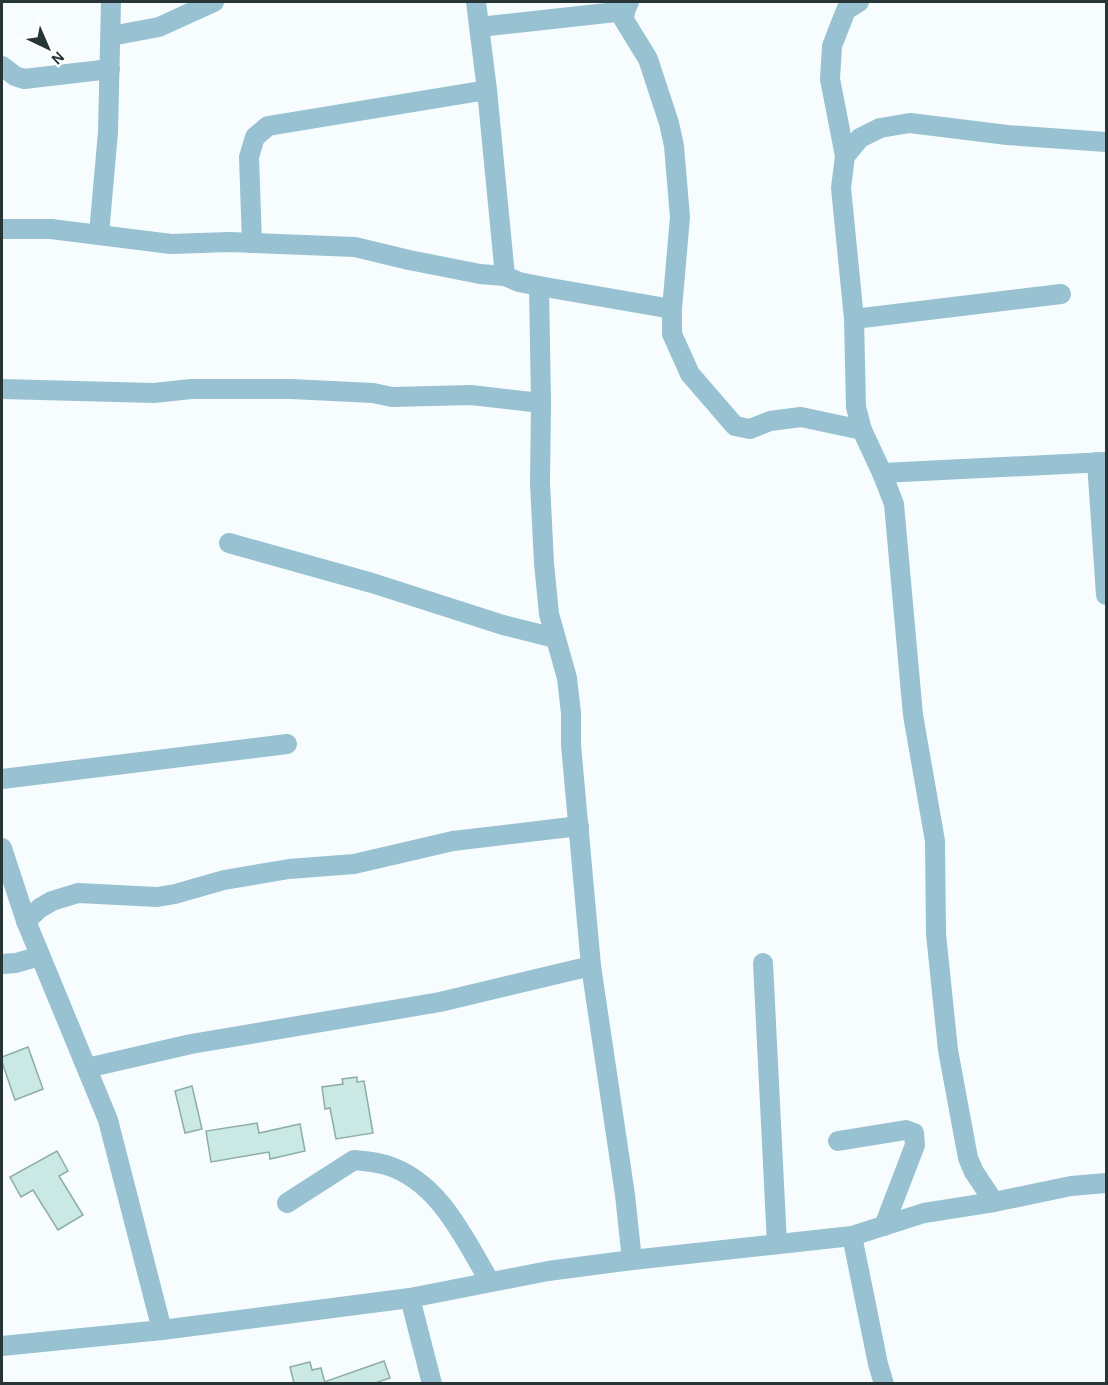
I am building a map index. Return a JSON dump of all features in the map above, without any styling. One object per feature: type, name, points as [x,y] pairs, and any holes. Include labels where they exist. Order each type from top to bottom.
[{"type":"street","points":[[99,234],[108,132],[111,2]]},
{"type":"street","points":[[111,36],[159,27],[214,2]]},
{"type":"street","points":[[476,2],[505,276]]},
{"type":"street","points":[[859,2],[846,10],[831,46],[830,80],[845,156],[841,188],[854,319],[856,407],[862,430],[894,504],[913,715],[934,842],[936,934],[948,1050],[968,1158],[974,1172],[994,1202]]},
{"type":"street","points":[[480,27],[627,6],[624,20],[648,59],[674,146],[680,217],[672,334],[690,374],[735,426],[750,429],[770,421],[801,417],[862,430]]},
{"type":"street","points":[[3,70],[24,80],[110,69]]},
{"type":"street","points":[[252,243],[249,157],[255,137],[268,126],[487,90]]},
{"type":"street","points":[[845,156],[860,138],[880,128],[910,123],[1007,135],[1107,142]]},
{"type":"street","points":[[2,229],[51,229],[171,244],[252,243],[355,247],[480,274],[505,276],[519,282],[539,286],[672,309]]},
{"type":"street","points":[[539,286],[540,483],[549,614],[568,690],[571,713],[571,745],[591,966],[622,1172],[632,1260]]},
{"type":"street","points":[[854,319],[1061,294]]},
{"type":"street","points":[[2,389],[154,393],[191,388],[291,389],[373,393],[392,397],[471,395],[541,403]]},
{"type":"street","points":[[882,472],[1102,462],[1107,595]]},
{"type":"street","points":[[229,543],[372,583],[503,625],[555,638]]},
{"type":"street","points":[[2,779],[287,744]]},
{"type":"street","points":[[26,921],[52,902],[78,893],[157,897],[224,880],[289,869],[354,864],[430,844],[579,825]]},
{"type":"street","points":[[2,848],[26,921],[108,1120],[162,1330]]},
{"type":"street","points":[[2,964],[16,963],[40,956]]},
{"type":"street","points":[[764,963],[777,1244]]},
{"type":"street","points":[[87,1068],[191,1044],[440,1002],[591,966]]},
{"type":"street","points":[[838,1141],[906,1130],[914,1133],[915,1145],[884,1226]]},
{"type":"street","points":[[287,1203],[354,1160],[385,1164],[413,1178],[443,1205],[490,1282]]},
{"type":"street","points":[[2,1346],[162,1330],[410,1298],[548,1271],[852,1236],[924,1213],[994,1202],[1071,1186],[1107,1183]]},
{"type":"street","points":[[852,1236],[878,1364],[884,1383]]},
{"type":"street","points":[[410,1298],[432,1383]]},
{"type":"building","points":[[28,1047],[43,1089],[15,1100],[2,1057]]},
{"type":"building","points":[[357,1077],[357,1082],[364,1081],[373,1133],[336,1139],[330,1108],[325,1109],[322,1087],[343,1084],[342,1079]]},
{"type":"building","points":[[192,1086],[202,1129],[185,1133],[175,1091]]},
{"type":"building","points":[[257,1123],[259,1133],[300,1124],[305,1151],[270,1159],[269,1152],[211,1162],[206,1131]]},
{"type":"building","points":[[57,1151],[68,1171],[59,1176],[83,1215],[58,1230],[33,1190],[21,1197],[10,1177]]},
{"type":"building","points":[[384,1361],[390,1378],[375,1383],[324,1382]]},
{"type":"building","points":[[310,1362],[312,1370],[321,1368],[325,1383],[294,1383],[290,1367]]}]
